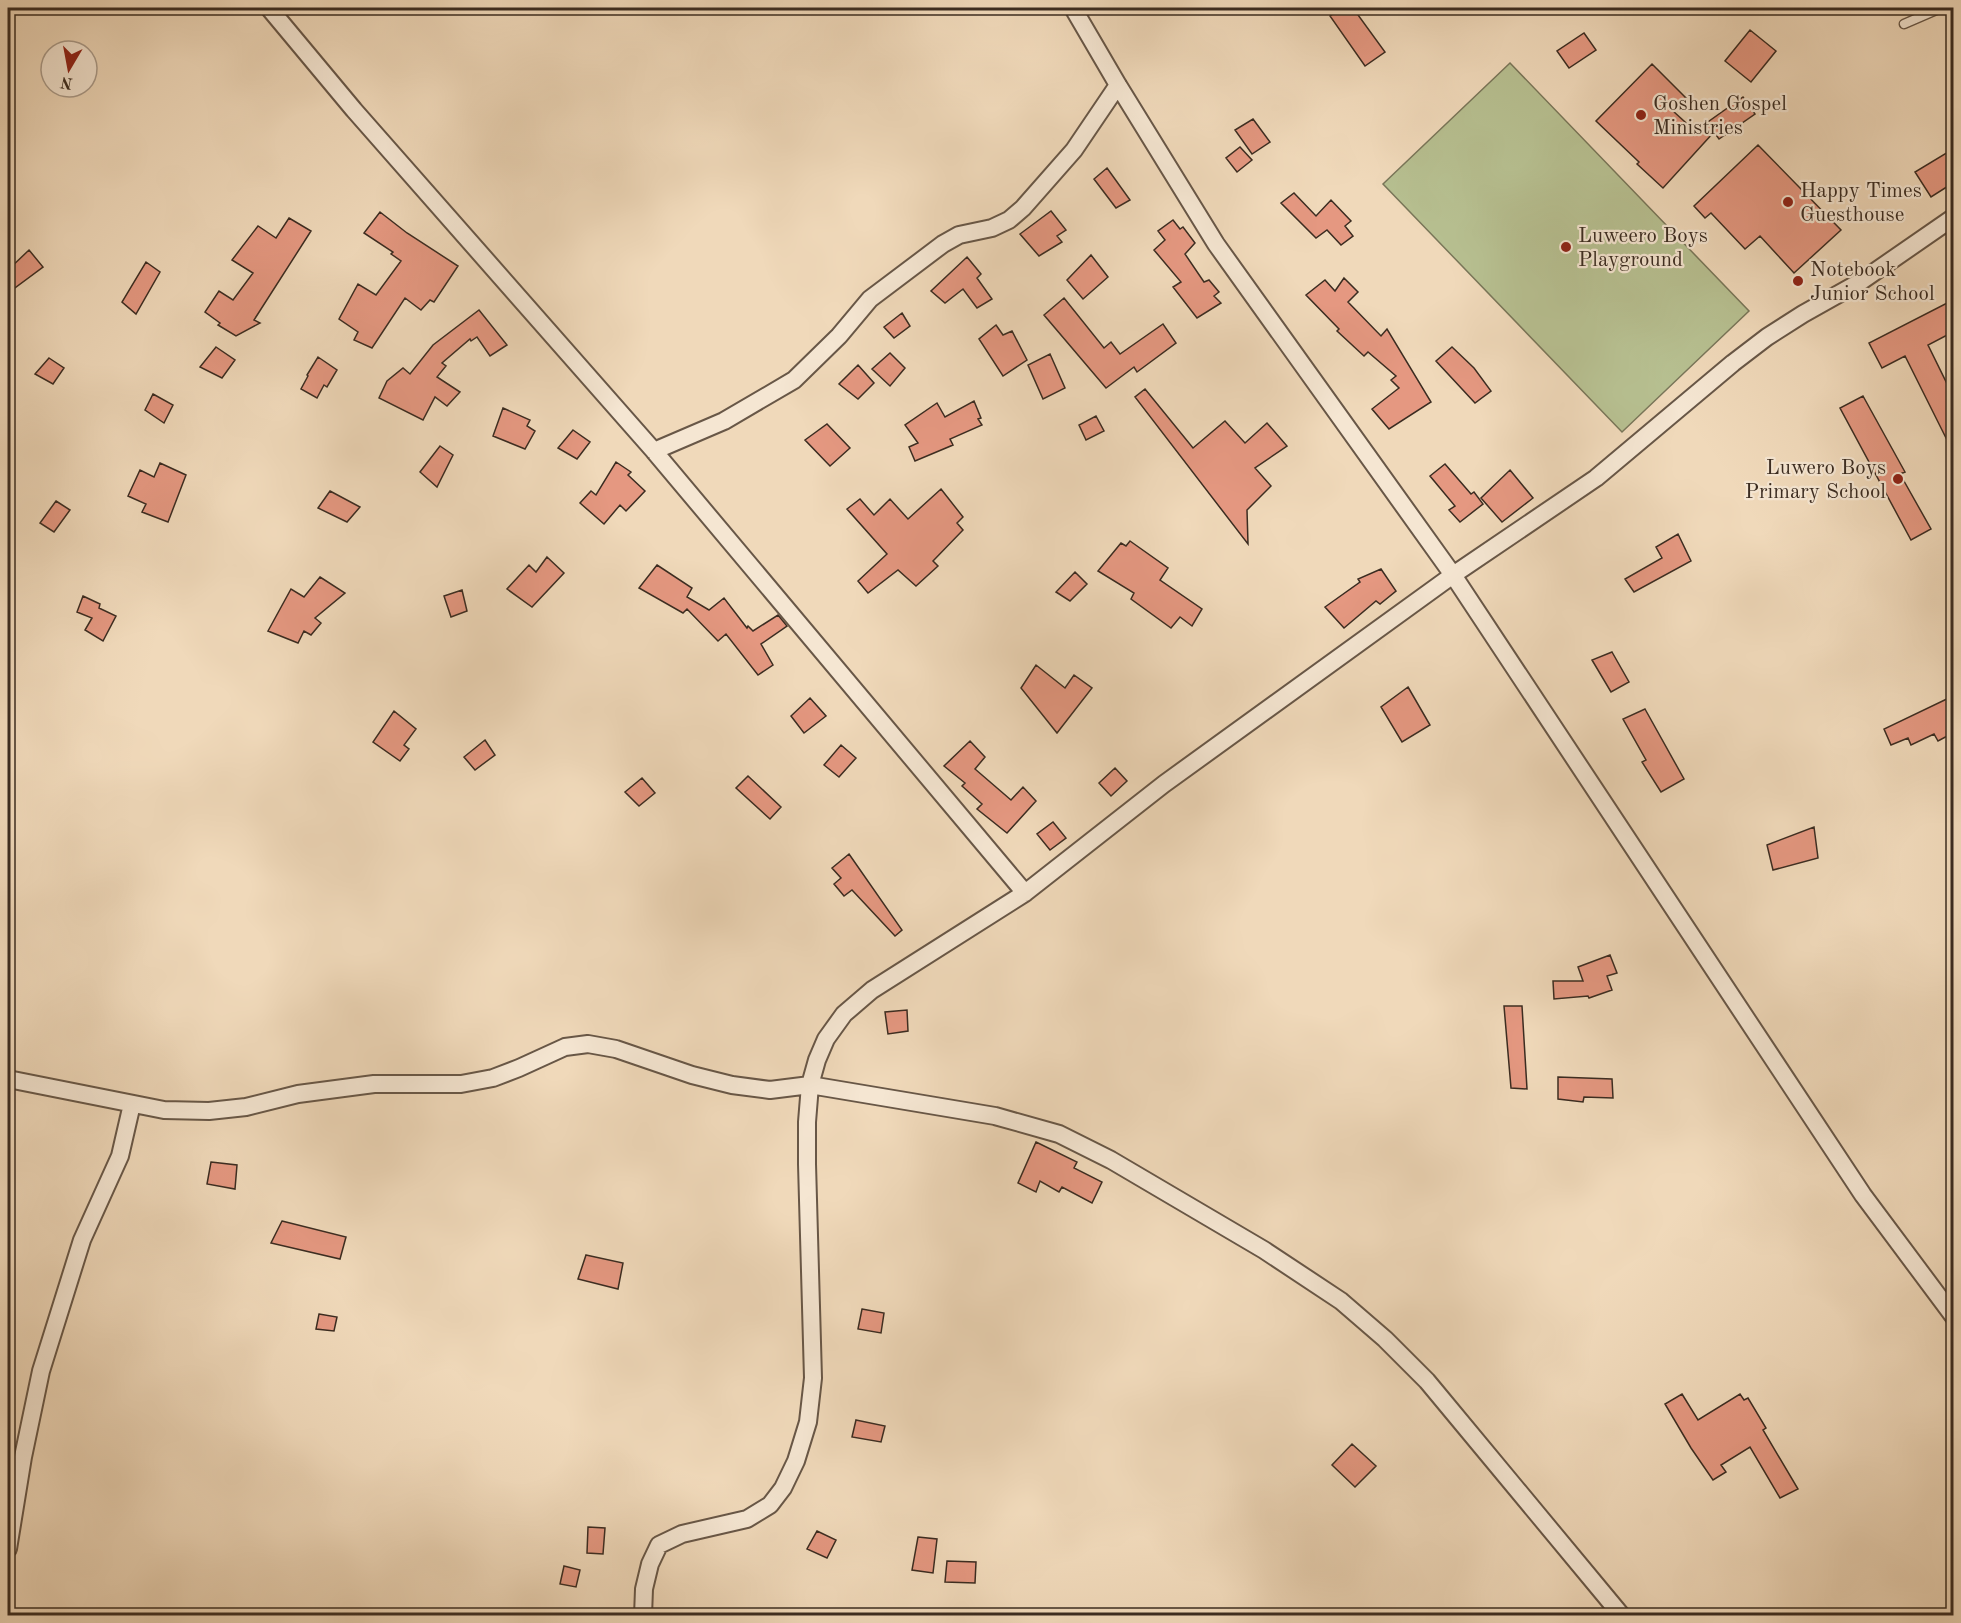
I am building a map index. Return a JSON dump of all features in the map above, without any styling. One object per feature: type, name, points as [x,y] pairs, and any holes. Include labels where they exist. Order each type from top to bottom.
[{"type":"street","points":[[269,8],[354,110],[654,451],[842,678],[974,830],[1024,893]]},
{"type":"street","points":[[1073,8],[1216,244],[1453,575],[1863,1195],[1953,1317]]},
{"type":"street","points":[[654,451],[724,420],[794,380],[832,343],[870,299],[943,244],[959,236],[992,228],[1009,220],[1023,208],[1074,150],[1118,85]]},
{"type":"street","points":[[644,1616],[646,1581],[650,1563],[659,1545],[682,1534],[747,1519],[770,1505],[783,1488],[796,1461],[808,1422],[813,1378],[807,1164],[810,1085],[826,1039],[844,1014],[872,990],[1024,893],[1164,784],[1453,575],[1596,478],[1733,363],[1767,338],[1803,314],[1860,282],[1953,217]]},
{"type":"street","points":[[8,1079],[164,1110],[209,1112],[246,1107],[298,1094],[374,1084],[461,1084],[494,1078],[565,1047],[588,1044],[616,1049],[692,1075],[732,1085],[770,1090],[810,1085],[995,1116],[1059,1134],[1119,1165],[1283,1263],[1341,1301],[1427,1381],[1622,1616]]},
{"type":"street","points":[[8,1549],[23,1456],[41,1371],[82,1240],[120,1156],[132,1104]]},
{"type":"lane","points":[[1904,24],[1941,8]]},
{"type":"green space","name":"Luweero Boys Playground","points":[[1510,63],[1749,311],[1622,432],[1383,184]]},
{"type":"building","points":[[1342,8],[1353,8],[1385,52],[1365,66],[1330,16]]},
{"type":"building","points":[[1750,30],[1776,51],[1751,82],[1725,61]]},
{"type":"building","points":[[1584,33],[1596,50],[1569,68],[1557,51]]},
{"type":"building","points":[[1652,64],[1686,98],[1673,111],[1695,131],[1743,97],[1755,114],[1719,139],[1714,132],[1663,188],[1596,121]]},
{"type":"building","points":[[1253,119],[1270,142],[1252,154],[1235,130]]},
{"type":"building","points":[[1758,145],[1841,230],[1794,273],[1760,236],[1745,249],[1711,213],[1705,218],[1694,206]]},
{"type":"building","points":[[1240,147],[1252,160],[1237,172],[1226,158]]},
{"type":"building","points":[[1953,149],[1953,183],[1931,197],[1915,172]]},
{"type":"building","points":[[1107,168],[1130,200],[1116,208],[1094,179]]},
{"type":"building","points":[[1294,193],[1316,216],[1331,200],[1351,221],[1345,226],[1353,236],[1341,245],[1327,230],[1316,238],[1281,203]]},
{"type":"building","points":[[1051,211],[1066,230],[1057,236],[1062,242],[1039,256],[1020,234]]},
{"type":"building","points":[[380,212],[407,233],[458,266],[434,302],[430,300],[421,310],[405,298],[372,348],[354,340],[358,332],[339,319],[358,284],[376,295],[401,261],[391,254],[393,252],[364,233]]},
{"type":"building","points":[[289,218],[311,231],[254,320],[260,323],[236,336],[218,325],[220,323],[205,312],[219,291],[233,300],[253,273],[232,260],[258,226],[276,238]]},
{"type":"building","points":[[1173,220],[1180,229],[1183,227],[1195,243],[1185,254],[1204,282],[1209,280],[1219,292],[1214,296],[1221,303],[1197,318],[1173,287],[1181,282],[1154,250],[1165,240],[1158,231]]},
{"type":"building","points":[[29,250],[43,267],[8,293],[8,270]]},
{"type":"building","points":[[1091,255],[1108,277],[1083,299],[1067,280]]},
{"type":"building","points":[[967,257],[981,274],[977,278],[992,299],[977,308],[963,289],[945,303],[931,291]]},
{"type":"building","points":[[146,262],[160,272],[136,314],[122,302]]},
{"type":"building","points":[[1344,278],[1358,292],[1348,302],[1381,336],[1387,329],[1431,402],[1389,429],[1372,409],[1399,388],[1391,380],[1396,376],[1368,352],[1364,356],[1337,331],[1339,329],[1306,295],[1325,280],[1335,291]]},
{"type":"building","points":[[1064,298],[1104,348],[1111,342],[1120,354],[1163,324],[1176,343],[1137,372],[1134,367],[1106,388],[1044,315]]},
{"type":"building","points":[[1953,300],[1953,332],[1928,345],[1953,396],[1953,452],[1905,356],[1882,368],[1869,343]]},
{"type":"building","points":[[479,310],[507,345],[490,356],[477,337],[471,341],[470,339],[442,363],[446,366],[437,377],[460,392],[447,406],[435,397],[423,420],[379,398],[387,381],[403,368],[410,374],[433,345]]},
{"type":"building","points":[[902,313],[910,326],[894,338],[884,327]]},
{"type":"building","points":[[996,325],[1003,335],[1012,331],[1027,360],[1003,376],[979,339]]},
{"type":"building","points":[[216,347],[235,360],[222,378],[200,367]]},
{"type":"building","points":[[1452,347],[1474,368],[1491,391],[1475,403],[1436,361]]},
{"type":"building","points":[[890,353],[905,368],[890,386],[872,369]]},
{"type":"building","points":[[1050,354],[1065,388],[1043,399],[1028,365]]},
{"type":"building","points":[[318,357],[337,370],[327,387],[324,385],[317,398],[301,389]]},
{"type":"building","points":[[49,358],[64,368],[53,384],[35,374]]},
{"type":"building","points":[[858,365],[874,383],[858,399],[839,384]]},
{"type":"building","points":[[1145,389],[1193,448],[1225,421],[1245,443],[1267,423],[1287,446],[1255,468],[1271,486],[1247,510],[1248,544],[1135,397]]},
{"type":"building","points":[[153,394],[173,405],[164,423],[145,410]]},
{"type":"building","points":[[1863,396],[1905,472],[1900,474],[1931,529],[1911,540],[1840,408]]},
{"type":"building","points":[[974,401],[981,418],[978,419],[982,425],[950,439],[953,445],[915,461],[909,447],[918,443],[905,425],[937,403],[945,417]]},
{"type":"building","points":[[503,408],[530,420],[527,426],[535,431],[525,449],[493,436]]},
{"type":"building","points":[[1096,416],[1104,431],[1086,440],[1079,425]]},
{"type":"building","points":[[827,424],[850,448],[830,466],[805,440]]},
{"type":"building","points":[[573,430],[590,442],[577,459],[558,448]]},
{"type":"building","points":[[440,446],[453,455],[437,487],[420,472]]},
{"type":"building","points":[[616,462],[631,472],[628,475],[645,491],[626,511],[620,505],[604,524],[580,503],[591,491],[596,495]]},
{"type":"building","points":[[160,463],[186,475],[168,522],[142,512],[146,504],[128,496],[140,470],[154,477]]},
{"type":"building","points":[[1445,464],[1471,494],[1474,492],[1483,504],[1460,522],[1449,510],[1455,506],[1430,476]]},
{"type":"building","points":[[1510,470],[1533,498],[1502,522],[1481,498]]},
{"type":"building","points":[[941,489],[963,517],[957,523],[963,530],[933,561],[938,566],[916,586],[898,570],[868,593],[858,581],[887,554],[847,509],[860,499],[874,515],[890,499],[908,519]]},
{"type":"building","points":[[330,491],[360,507],[347,522],[318,508]]},
{"type":"building","points":[[56,501],[70,510],[54,532],[40,523]]},
{"type":"building","points":[[1678,534],[1691,561],[1634,592],[1625,579],[1662,558],[1656,547]]},
{"type":"building","points":[[1130,541],[1168,568],[1160,580],[1202,609],[1192,626],[1180,617],[1171,628],[1131,599],[1134,593],[1098,571],[1121,543],[1126,546]]},
{"type":"building","points":[[547,557],[564,573],[532,607],[507,589],[529,565],[536,572]]},
{"type":"building","points":[[657,565],[692,588],[687,597],[709,610],[724,598],[747,628],[748,626],[753,631],[778,615],[787,626],[761,644],[773,665],[758,675],[726,634],[718,641],[687,609],[683,613],[639,588]]},
{"type":"building","points":[[1381,569],[1396,591],[1380,604],[1376,601],[1344,628],[1325,607],[1360,582],[1358,579]]},
{"type":"building","points":[[1075,572],[1087,584],[1070,601],[1056,592]]},
{"type":"building","points":[[320,577],[345,593],[315,618],[321,623],[311,635],[304,631],[298,643],[268,631],[291,589],[304,597]]},
{"type":"building","points":[[462,590],[467,611],[451,617],[444,596]]},
{"type":"building","points":[[83,596],[100,604],[99,608],[116,616],[103,641],[85,630],[92,618],[77,612]]},
{"type":"building","points":[[1612,652],[1629,682],[1611,692],[1592,660]]},
{"type":"building","points":[[1036,665],[1065,688],[1074,675],[1092,688],[1057,733],[1021,688]]},
{"type":"building","points":[[1408,687],[1430,725],[1402,742],[1381,707]]},
{"type":"building","points":[[1953,696],[1953,733],[1938,741],[1934,734],[1911,745],[1908,738],[1891,745],[1884,729]]},
{"type":"building","points":[[810,698],[826,716],[804,733],[791,716]]},
{"type":"building","points":[[1645,709],[1684,779],[1661,792],[1642,762],[1646,760],[1623,719]]},
{"type":"building","points":[[394,711],[416,729],[404,745],[409,749],[400,761],[373,742]]},
{"type":"building","points":[[485,740],[495,755],[475,770],[464,757]]},
{"type":"building","points":[[970,741],[985,757],[975,769],[1011,800],[1023,787],[1036,801],[1007,833],[977,809],[982,804],[962,786],[965,783],[944,766]]},
{"type":"building","points":[[841,745],[856,758],[839,777],[824,765]]},
{"type":"building","points":[[1115,768],[1127,781],[1111,796],[1099,783]]},
{"type":"building","points":[[748,776],[781,807],[770,819],[736,788]]},
{"type":"building","points":[[642,778],[655,793],[639,806],[625,792]]},
{"type":"building","points":[[1053,822],[1066,838],[1050,850],[1037,834]]},
{"type":"building","points":[[1814,827],[1818,858],[1773,870],[1767,845]]},
{"type":"building","points":[[849,854],[902,930],[895,936],[852,890],[844,896],[834,884],[841,878],[832,868]]},
{"type":"building","points":[[1610,955],[1617,973],[1607,976],[1612,990],[1589,998],[1588,996],[1554,999],[1553,981],[1583,981],[1578,967]]},
{"type":"building","points":[[1504,1006],[1522,1006],[1527,1089],[1511,1088]]},
{"type":"building","points":[[907,1010],[908,1031],[888,1034],[885,1012]]},
{"type":"building","points":[[1558,1077],[1612,1079],[1613,1098],[1584,1097],[1583,1102],[1558,1099]]},
{"type":"building","points":[[1036,1142],[1077,1162],[1074,1168],[1102,1182],[1092,1203],[1062,1187],[1059,1192],[1040,1181],[1036,1192],[1018,1183]]},
{"type":"building","points":[[211,1162],[237,1165],[235,1189],[207,1184]]},
{"type":"building","points":[[282,1221],[346,1237],[340,1259],[271,1243]]},
{"type":"building","points":[[586,1255],[623,1263],[618,1289],[578,1279]]},
{"type":"building","points":[[862,1309],[884,1313],[881,1333],[858,1329]]},
{"type":"building","points":[[319,1314],[337,1317],[334,1331],[316,1329]]},
{"type":"building","points":[[1682,1394],[1698,1420],[1740,1394],[1744,1400],[1748,1398],[1766,1428],[1763,1430],[1798,1489],[1780,1498],[1750,1447],[1721,1465],[1726,1472],[1713,1480],[1665,1404]]},
{"type":"building","points":[[856,1420],[885,1426],[881,1442],[852,1437]]},
{"type":"building","points":[[1352,1444],[1376,1466],[1355,1487],[1332,1465]]},
{"type":"building","points":[[588,1527],[605,1528],[603,1554],[587,1553]]},
{"type":"building","points":[[817,1531],[836,1540],[827,1558],[807,1549]]},
{"type":"building","points":[[918,1537],[937,1539],[933,1573],[912,1570]]},
{"type":"building","points":[[947,1561],[976,1562],[975,1583],[945,1582]]},
{"type":"building","points":[[564,1566],[580,1570],[576,1587],[560,1584]]},
{"type":"place","name":"Goshen Gospel Ministries","points":[[1641,115]]},
{"type":"place","name":"Happy Times Guesthouse","points":[[1788,202]]},
{"type":"place","name":"Luweero Boys Playground","points":[[1566,247]]},
{"type":"place","name":"Notebook Junior School","points":[[1798,281]]},
{"type":"place","name":"Luwero Boys Primary School","points":[[1898,479]]}]
